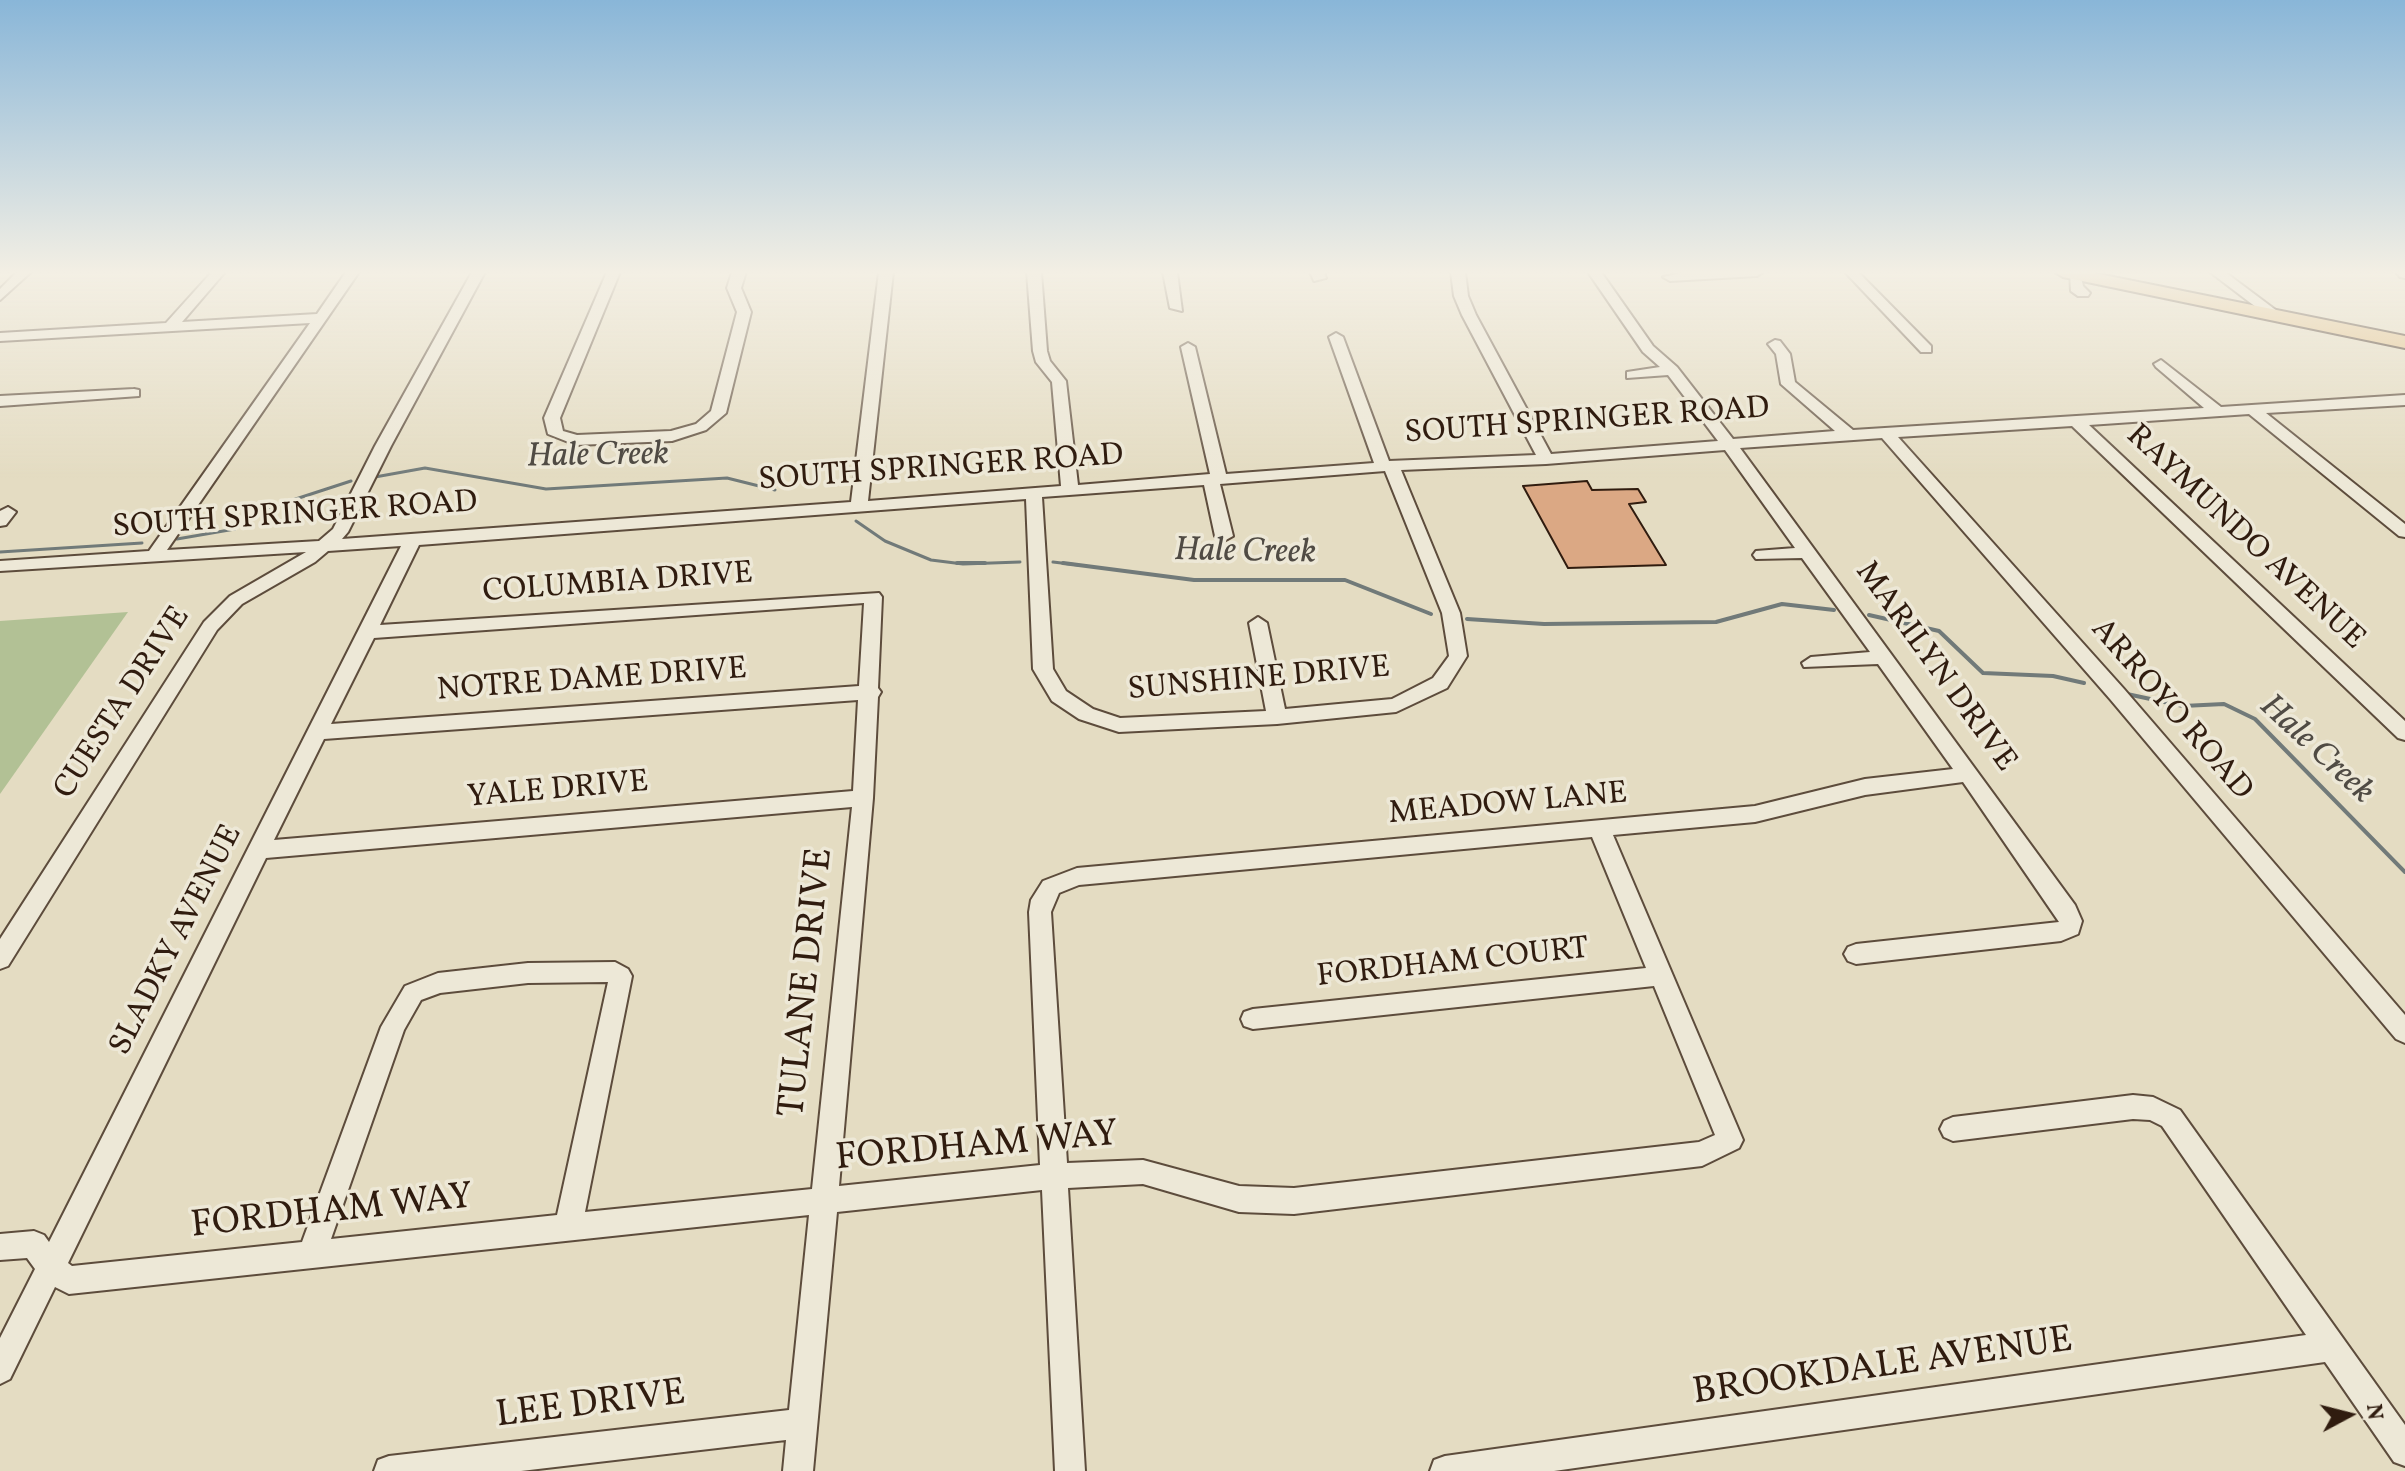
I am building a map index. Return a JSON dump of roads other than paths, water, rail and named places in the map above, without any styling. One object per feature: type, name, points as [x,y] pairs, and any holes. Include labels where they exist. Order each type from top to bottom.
[{"type":"street","points":[[154,556],[305,341]]},
{"type":"street","name":"CUESTA DRIVE","points":[[0,959],[210,626],[236,600],[325,546],[340,532],[394,424],[441,341]]},
{"type":"street","points":[[585,341],[552,418],[556,434],[576,440],[672,436],[701,427],[718,413],[737,341]]},
{"type":"street","points":[[859,506],[878,341]]},
{"type":"street","points":[[1039,341],[1043,362],[1059,381],[1070,490]]},
{"type":"street","name":"SUNSHINE DRIVE","points":[[1034,493],[1043,669],[1059,696],[1086,714],[1119,725],[1159,726],[1277,717],[1396,705],[1440,683],[1458,656],[1451,613],[1387,466],[1337,341]]},
{"type":"street","points":[[1483,341],[1546,459]]},
{"type":"street","name":"MARILYN DRIVE","points":[[1642,341],[1672,370],[1884,657],[2067,911],[2070,927],[2061,932],[1856,954]]},
{"type":"street","points":[[1918,341],[1926,349]]},
{"type":"street","points":[[1775,344],[1783,354],[1788,384],[1849,435]]},
{"type":"street","points":[[1188,347],[1224,536]]},
{"type":"street","points":[[2161,364],[2219,413]]},
{"type":"street","points":[[1632,375],[1672,370]]},
{"type":"street","points":[[0,401],[134,393]]},
{"type":"street","name":"SOUTH SPRINGER ROAD","points":[[0,566],[413,540],[1387,466],[1546,459],[1849,435],[2405,400]]},
{"type":"street","points":[[2253,410],[2405,532]]},
{"type":"street","name":"RAYMUNDO AVENUE","points":[[2076,421],[2405,733]]},
{"type":"street","name":"ARROYO ROAD","points":[[1886,433],[2117,694],[2405,1032]]},
{"type":"street","name":"SLADKY AVENUE","points":[[0,1369],[413,540]]},
{"type":"street","points":[[236,600],[269,568],[269,559],[256,551]]},
{"type":"street","points":[[1762,555],[1807,552]]},
{"type":"street","name":"COLUMBIA DRIVE","points":[[368,632],[873,597]]},
{"type":"street","name":"TULANE DRIVE","points":[[798,1471],[863,798],[871,692],[873,597]]},
{"type":"street","points":[[1258,623],[1277,717]]},
{"type":"street","points":[[1811,663],[1884,657]]},
{"type":"street","name":"NOTRE DAME DRIVE","points":[[318,732],[871,692]]},
{"type":"street","name":"MEADOW LANE","points":[[1054,1176],[1040,912],[1042,900],[1051,887],[1077,877],[1755,814],[1865,787],[1969,774]]},
{"type":"street","name":"YALE DRIVE","points":[[259,850],[863,798]]},
{"type":"street","name":"FORDHAM WAY","points":[[0,1247],[34,1244],[50,1267],[69,1280],[1054,1176],[1143,1172],[1239,1199],[1294,1201],[1702,1154],[1730,1140],[1600,830]]},
{"type":"street","points":[[312,1253],[393,1027],[413,993],[438,983],[514,974],[615,972],[620,976],[620,988],[568,1229]]},
{"type":"street","name":"FORDHAM COURT","points":[[1253,1019],[1660,976]]},
{"type":"street","points":[[1953,1129],[2133,1107],[2153,1109],[2178,1124],[2405,1451]]},
{"type":"street","points":[[1054,1176],[1070,1471]]},
{"type":"street","name":"BROOKDALE AVENUE","points":[[1445,1471],[2332,1346]]},
{"type":"street","name":"LEE DRIVE","points":[[389,1471],[803,1423]]},
{"type":"waterway","name":"Hale Creek","points":[[375,477],[425,468],[546,489],[727,478],[775,490]]},
{"type":"waterway","name":"Hale Creek","points":[[177,539],[235,529],[265,509],[351,481]]},
{"type":"waterway","name":"Hale Creek","points":[[856,521],[885,541],[931,560],[963,564],[1020,562]]},
{"type":"waterway","name":"Hale Creek","points":[[0,552],[142,543]]},
{"type":"waterway","name":"Hale Creek","points":[[1053,562],[1078,565]]},
{"type":"waterway","name":"Hale Creek","points":[[957,563],[985,563]]},
{"type":"waterway","name":"Hale Creek","points":[[1063,563],[1194,580],[1345,580],[1431,614]]},
{"type":"waterway","name":"Hale Creek","points":[[1467,619],[1544,624],[1716,622],[1782,604],[1834,610]]},
{"type":"waterway","name":"Hale Creek","points":[[1869,615],[1939,631],[1983,673],[2053,676],[2084,683]]},
{"type":"waterway","name":"Hale Creek","points":[[2127,694],[2183,706],[2224,704],[2255,719],[2405,872]]}]
